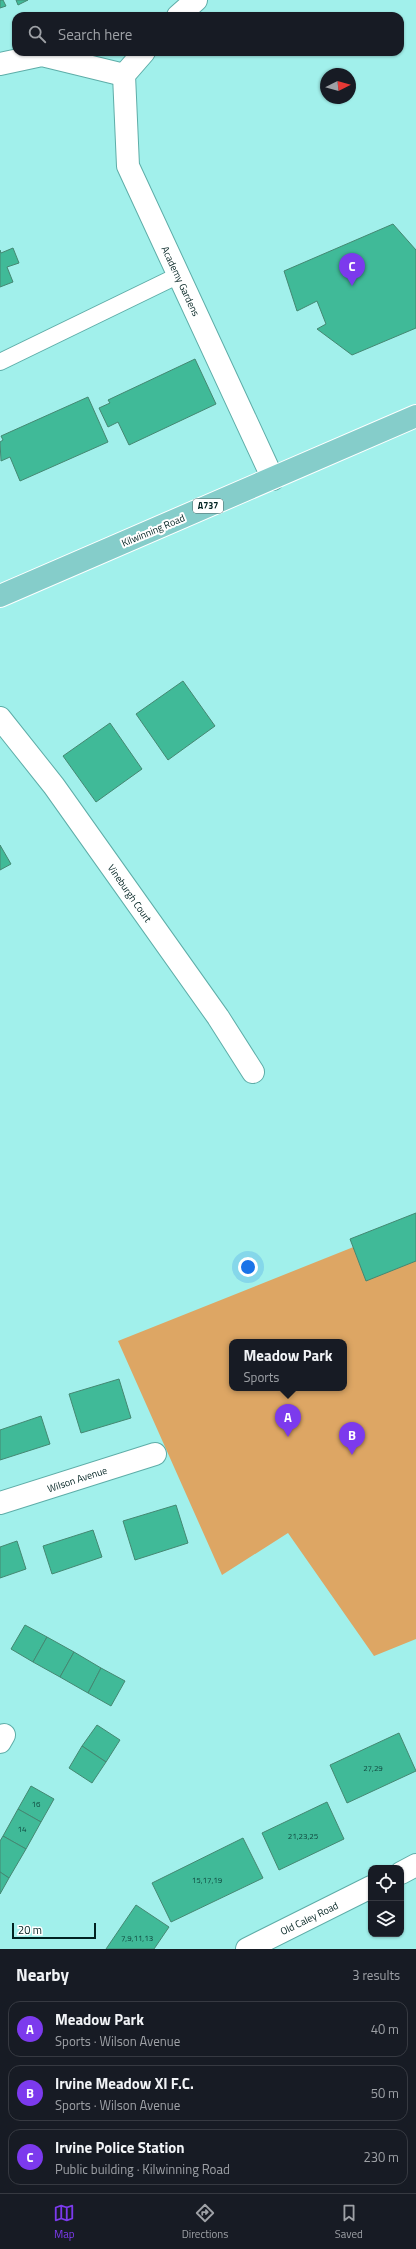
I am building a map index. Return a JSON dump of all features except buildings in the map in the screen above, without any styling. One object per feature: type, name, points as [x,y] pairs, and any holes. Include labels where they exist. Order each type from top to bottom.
[{"type":"main road","name":"Kilwinning Road","points":[[0,596],[416,416]]},
{"type":"street","points":[[182,12],[196,0]]},
{"type":"street","points":[[0,64],[37,56]]},
{"type":"street","points":[[46,56],[124,75],[141,56]]},
{"type":"street","name":"Academy Gardens","points":[[124,75],[128,166],[273,479]]},
{"type":"street","name":"Vineburgh Court","points":[[0,718],[54,786],[218,1017],[253,1072]]},
{"type":"street","name":"Wilson Avenue","points":[[0,1504],[155,1454]]},
{"type":"street","points":[[404,1871],[416,1865]]},
{"type":"street","name":"Old Caley Road","points":[[247,1949],[368,1888]]},
{"type":"lane","points":[[0,362],[179,276]]},
{"type":"shaded area","points":[[416,1225],[416,1639],[374,1656],[288,1533],[222,1575],[118,1341],[356,1246]]},
{"type":"place","name":"Irvine Police Station","points":[[352,286]]},
{"type":"place","name":"Meadow Park","points":[[288,1437]]},
{"type":"place","name":"Irvine Meadow XI F.C.","points":[[352,1455]]}]
